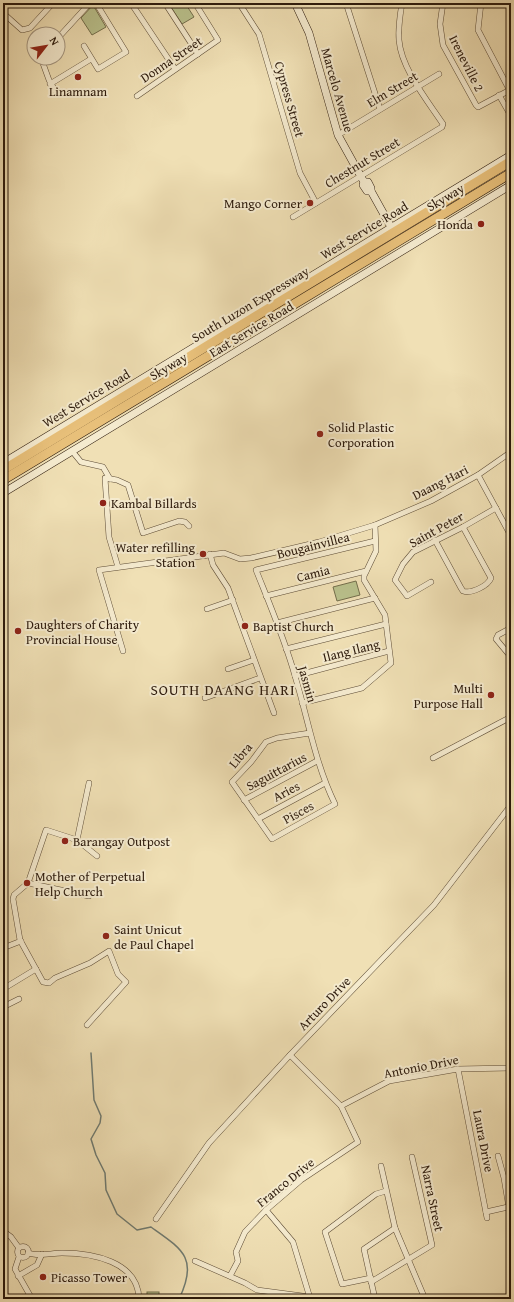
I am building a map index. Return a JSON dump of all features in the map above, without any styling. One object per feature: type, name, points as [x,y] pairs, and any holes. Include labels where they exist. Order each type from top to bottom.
[{"type":"highway","name":"South Luzon Expressway","points":[[3,470],[511,161]]},
{"type":"highway","name":"Skyway","points":[[3,474],[511,166]]},
{"type":"highway","name":"Skyway","points":[[3,480],[511,172]]},
{"type":"highway","name":"South Luzon Expressway","points":[[3,484],[511,177]]},
{"type":"main road","name":"Marcelo Avenue","points":[[295,3],[308,33],[338,135],[362,178],[368,182],[371,191],[391,227]]},
{"type":"main road","name":"West Service Road","points":[[3,463],[511,155]]},
{"type":"main road","name":"East Service Road","points":[[3,492],[511,184]]},
{"type":"street","points":[[3,13],[22,30],[30,28],[53,3]]},
{"type":"street","points":[[66,29],[90,3]]},
{"type":"street","points":[[84,46],[91,59],[99,69],[126,51],[96,3]]},
{"type":"street","points":[[131,3],[175,69]]},
{"type":"street","points":[[165,3],[198,54]]},
{"type":"street","points":[[196,5],[202,3]]},
{"type":"street","name":"Cypress Street","points":[[239,3],[260,34],[300,173],[316,202]]},
{"type":"street","points":[[346,3],[380,109]]},
{"type":"street","points":[[402,3],[399,41],[402,56],[418,86]]},
{"type":"street","name":"Ireneville 2","points":[[443,3],[440,29],[443,45],[476,105],[480,106],[508,91],[508,87],[478,30],[481,3]]},
{"type":"street","name":"Donna Street","points":[[137,96],[218,40],[196,5]]},
{"type":"street","points":[[50,84],[91,59]]},
{"type":"street","points":[[44,66],[50,84],[56,94]]},
{"type":"street","name":"Elm Street","points":[[338,135],[439,74]]},
{"type":"street","name":"Chestnut Street","points":[[293,217],[316,202],[362,178],[443,125],[418,86]]},
{"type":"street","name":"Ireneville 2","points":[[499,95],[511,116]]},
{"type":"street","points":[[72,451],[81,462],[103,466],[110,479]]},
{"type":"street","name":"Daang Hari","points":[[123,652],[99,570],[210,554],[224,553],[240,558],[251,558],[319,542],[375,525],[431,501],[478,475],[511,454]]},
{"type":"street","points":[[478,475],[511,536]]},
{"type":"street","points":[[118,567],[109,536],[105,479],[110,479],[128,485],[143,533],[179,522],[185,522],[189,526]]},
{"type":"street","name":"Saint Peter","points":[[431,582],[407,596],[396,580],[403,564],[413,552],[463,527],[496,508]]},
{"type":"street","points":[[302,703],[362,688],[391,663],[385,615],[364,580],[366,571],[376,550],[375,525]]},
{"type":"street","points":[[435,540],[461,588],[463,591],[469,592],[490,582],[492,578],[463,527]]},
{"type":"street","name":"Bougainvillea","points":[[256,570],[375,541]]},
{"type":"street","points":[[210,554],[212,566],[225,582],[233,600],[260,678],[274,713]]},
{"type":"street","name":"Jasmin","points":[[256,570],[277,623],[295,676],[317,761],[335,804]]},
{"type":"street","name":"Camia","points":[[266,596],[366,571]]},
{"type":"street","points":[[277,623],[375,598]]},
{"type":"street","points":[[207,609],[233,600]]},
{"type":"street","points":[[286,649],[386,624]]},
{"type":"street","points":[[511,628],[498,635],[496,639],[511,657]]},
{"type":"street","name":"Ilang Ilang","points":[[295,676],[389,651]]},
{"type":"street","points":[[228,669],[254,660]]},
{"type":"street","points":[[206,698],[260,678]]},
{"type":"street","points":[[433,758],[511,717]]},
{"type":"street","name":"Libra","points":[[272,839],[232,782],[251,762],[266,742],[277,738],[310,733]]},
{"type":"street","name":"Saguittarius","points":[[244,800],[317,761]]},
{"type":"street","points":[[77,840],[89,783]]},
{"type":"street","name":"Aries","points":[[258,819],[325,783]]},
{"type":"street","name":"Pisces","points":[[272,839],[335,804]]},
{"type":"street","name":"Arturo Drive","points":[[156,1219],[209,1143],[290,1055],[434,905],[511,805]]},
{"type":"street","points":[[87,1025],[126,982],[118,974],[109,952],[90,963],[55,978],[49,983],[43,982],[21,941],[13,898],[14,895],[28,883],[46,830],[77,840],[97,856]]},
{"type":"street","points":[[28,883],[89,896]]},
{"type":"street","points":[[3,948],[21,941]]},
{"type":"street","points":[[3,989],[36,970]]},
{"type":"street","points":[[3,1007],[19,999]]},
{"type":"street","name":"Franco Drive","points":[[230,1276],[238,1261],[236,1252],[245,1232],[266,1210],[301,1180],[358,1142],[341,1106],[290,1055]]},
{"type":"street","name":"Antonio Drive","points":[[341,1106],[389,1080],[458,1069],[511,1068]]},
{"type":"street","name":"Laura Drive","points":[[458,1069],[487,1218]]},
{"type":"street","points":[[498,1156],[504,1178],[511,1220]]},
{"type":"street","name":"Narra Street","points":[[386,1191],[376,1194],[325,1232],[342,1284],[371,1280],[432,1245],[412,1157]]},
{"type":"street","points":[[381,1166],[395,1228],[425,1299]]},
{"type":"street","points":[[486,1212],[508,1207]]},
{"type":"street","points":[[195,1261],[230,1276],[256,1290],[310,1298],[293,1242],[266,1210]]},
{"type":"street","points":[[375,1299],[364,1249],[395,1228]]},
{"type":"street","points":[[3,1231],[11,1237],[19,1248]]},
{"type":"street","points":[[19,1248],[25,1247],[28,1253]]},
{"type":"street","points":[[19,1248],[17,1253],[19,1257],[15,1266],[18,1276],[32,1299]]},
{"type":"street","points":[[28,1253],[72,1253],[112,1262],[122,1267],[130,1274],[136,1284],[139,1299]]},
{"type":"street","points":[[19,1257],[24,1258],[28,1253]]},
{"type":"street","points":[[18,1276],[37,1265],[42,1254]]},
{"type":"green space","points":[[185,3],[194,17],[182,24],[169,4]]},
{"type":"green space","points":[[93,5],[106,27],[92,35],[81,18]]},
{"type":"green space","points":[[356,581],[360,595],[337,601],[333,587]]},
{"type":"green space","points":[[147,1292],[159,1292],[159,1299],[147,1299]]},
{"type":"waterway","points":[[91,1053],[94,1100],[101,1116],[100,1123],[91,1139],[96,1155],[105,1173],[106,1190],[117,1214],[137,1230],[151,1227],[179,1249],[184,1256],[187,1264],[187,1274],[185,1285],[179,1299]]},
{"type":"place","name":"Linamnam","points":[[78,77]]},
{"type":"place","name":"Mango Corner","points":[[310,203]]},
{"type":"place","name":"Honda","points":[[481,224]]},
{"type":"place","name":"Solid Plastic Corporation","points":[[320,434]]},
{"type":"place","name":"Kambal Billards","points":[[103,503]]},
{"type":"place","name":"Water refilling Station","points":[[203,554]]},
{"type":"place","name":"Baptist Church","points":[[245,626]]},
{"type":"place","name":"Daughters of Charity Provincial House","points":[[18,631]]},
{"type":"place","name":"Multi Purpose Hall","points":[[491,695]]},
{"type":"place","name":"Barangay Outpost","points":[[65,841]]},
{"type":"place","name":"Mother of Perpetual Help Church","points":[[27,883]]},
{"type":"place","name":"Saint Unicut de Paul Chapel","points":[[106,936]]},
{"type":"place","name":"Picasso Tower","points":[[43,1277]]},
{"type":"district","name":"SOUTH DAANG HARI","points":[[223,690]]}]
